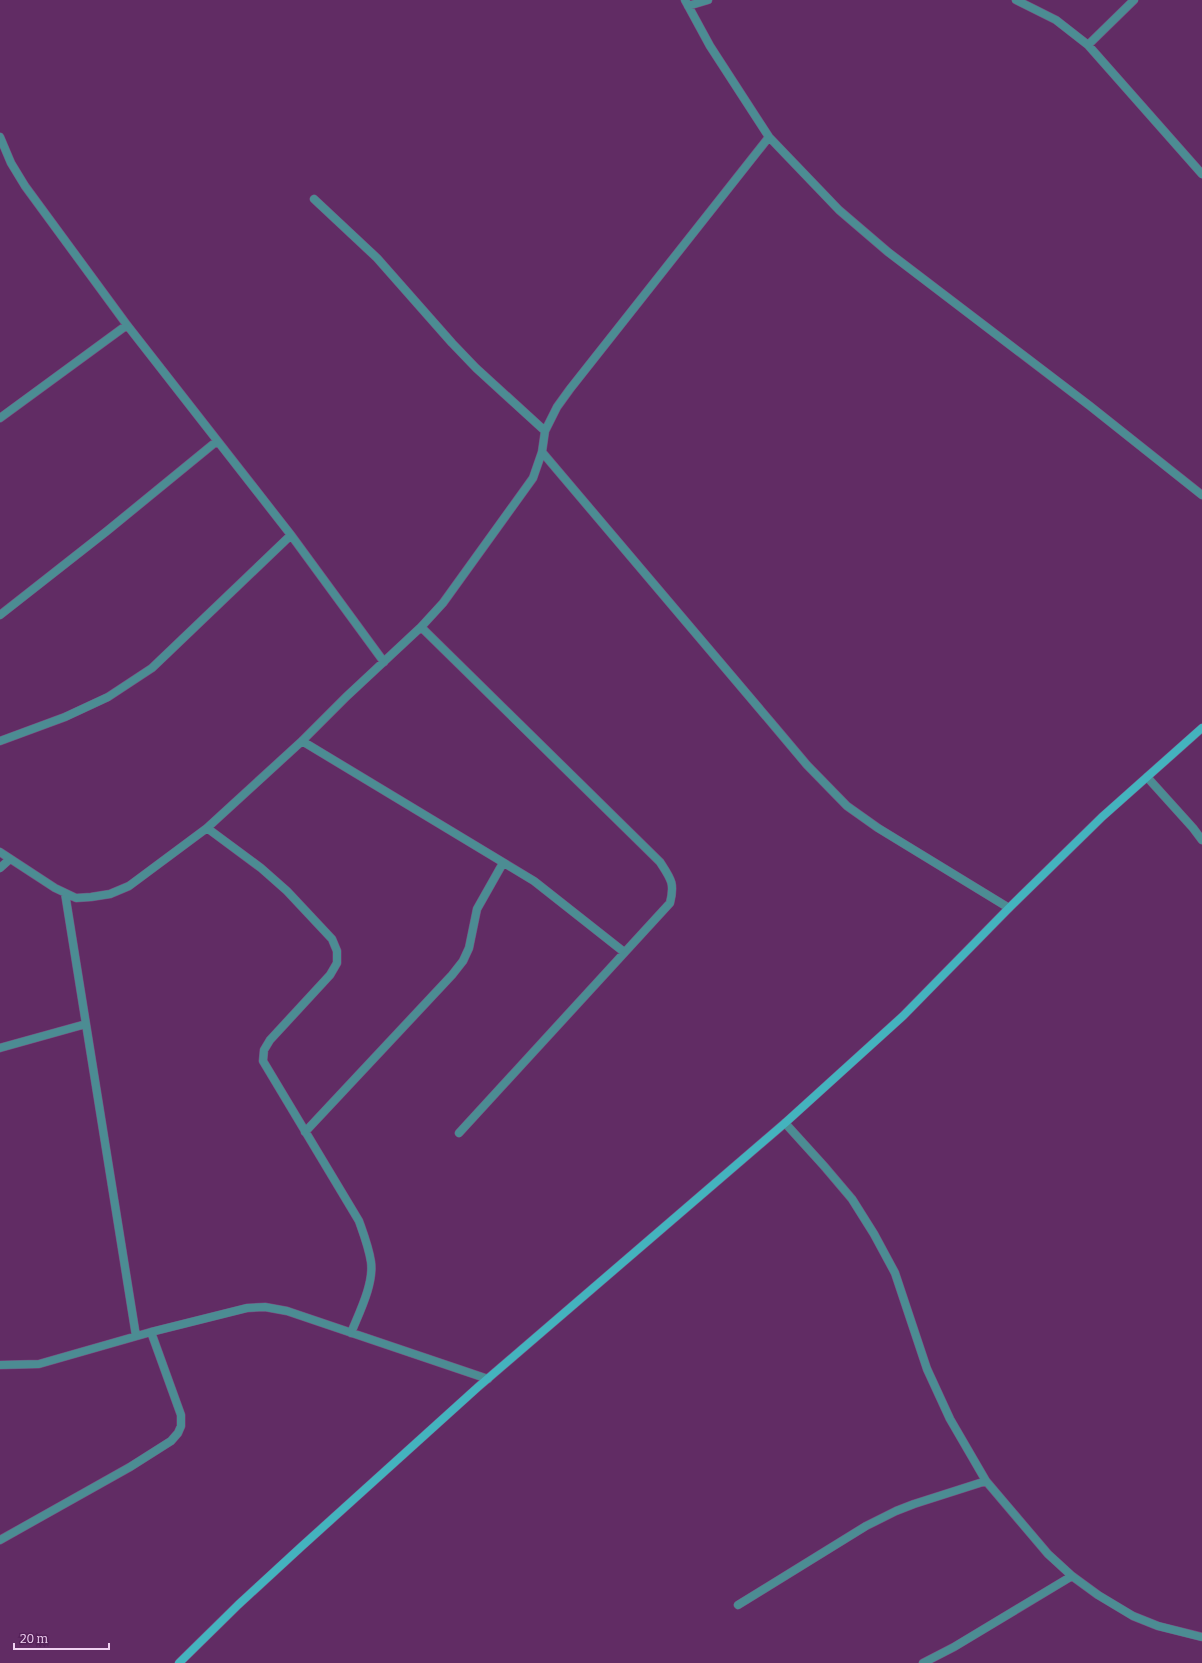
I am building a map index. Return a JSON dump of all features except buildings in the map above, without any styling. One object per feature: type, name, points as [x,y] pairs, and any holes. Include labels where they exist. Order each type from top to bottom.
[{"type":"street","points":[[708,0],[686,3],[710,46],[769,137],[839,210],[888,252],[1090,406],[1202,496]]},
{"type":"street","points":[[1016,0],[1056,20],[1088,45],[1202,174]]},
{"type":"street","points":[[1088,45],[1134,0]]},
{"type":"street","points":[[0,137],[11,163],[25,186],[127,325],[291,535],[384,662]]},
{"type":"street","points":[[0,852],[65,893],[76,898],[110,894],[129,886],[208,828],[302,741],[421,627],[443,603],[533,478],[542,452],[545,431],[557,408],[570,389],[769,137]]},
{"type":"street","points":[[314,199],[377,258],[476,368],[545,431]]},
{"type":"street","points":[[0,418],[127,325]]},
{"type":"street","points":[[0,615],[108,531],[218,441]]},
{"type":"street","points":[[542,452],[779,732],[808,765],[848,806],[878,828],[1009,908]]},
{"type":"street","points":[[0,741],[65,716],[108,697],[152,668],[291,535]]},
{"type":"street","points":[[421,627],[660,862],[669,877],[673,889],[670,903],[459,1133]]},
{"type":"street","points":[[180,1663],[238,1605],[488,1379],[785,1123],[903,1016],[1009,908],[1102,817],[1202,728]]},
{"type":"street","points":[[302,741],[534,881],[624,952]]},
{"type":"street","points":[[1147,777],[1202,840]]},
{"type":"street","points":[[208,828],[261,868],[287,891],[332,939],[336,951],[337,963],[330,975],[270,1040],[264,1050],[263,1061],[304,1132],[359,1221],[367,1243],[372,1264],[368,1289],[351,1333]]},
{"type":"street","points":[[0,868],[10,859]]},
{"type":"street","points":[[304,1132],[452,975],[463,961],[470,948],[473,937],[477,909],[503,863]]},
{"type":"street","points":[[65,893],[136,1336]]},
{"type":"street","points":[[0,1048],[86,1024]]},
{"type":"street","points":[[785,1123],[852,1199],[874,1234],[895,1273],[927,1369],[950,1419],[986,1481],[1048,1554],[1072,1576],[1098,1595],[1133,1616],[1158,1626],[1202,1637]]},
{"type":"street","points":[[0,1365],[39,1364],[136,1336],[228,1312],[265,1307],[287,1311],[488,1379]]},
{"type":"street","points":[[0,1540],[130,1467],[171,1441],[178,1434],[181,1426],[181,1415],[151,1332]]},
{"type":"street","points":[[738,1605],[866,1526],[896,1511],[986,1481]]},
{"type":"street","points":[[923,1663],[954,1647],[1072,1576]]}]
